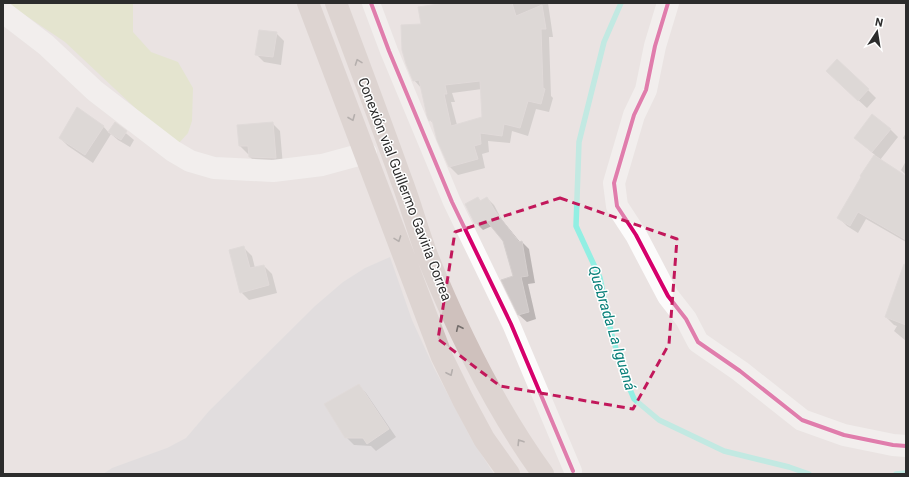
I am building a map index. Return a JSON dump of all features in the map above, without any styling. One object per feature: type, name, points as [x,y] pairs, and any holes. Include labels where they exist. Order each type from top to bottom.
[{"type":"highway","name":"Conexión vial Guillermo Gaviria Correa","points":[[308,3],[442,357],[484,439],[509,474]]},
{"type":"highway","name":"Conexión vial Guillermo Gaviria Correa","points":[[336,3],[428,258],[485,382],[521,444],[543,474]]},
{"type":"street","points":[[371,3],[389,51],[452,202],[511,324],[573,473]]},
{"type":"street","points":[[668,3],[655,46],[646,90],[634,115],[614,183],[617,206],[636,235],[668,296],[686,319],[698,342],[740,371],[802,420],[844,435],[893,445],[906,446]]},
{"type":"street","points":[[3,12],[46,46],[95,91],[174,151],[190,161],[214,168],[272,171],[322,165],[366,153]]},
{"type":"highlighted area","points":[[560,198],[677,239],[669,344],[633,409],[500,386],[438,339],[455,232]]},
{"type":"shaded area","points":[[390,257],[412,320],[434,368],[471,438],[494,474],[103,474],[112,468],[167,448],[186,438],[209,411],[315,306],[343,282],[365,268]]},
{"type":"green space","points":[[7,3],[133,3],[133,32],[151,52],[178,62],[193,88],[192,121],[188,133],[179,143],[165,136],[65,42]]},
{"type":"building","points":[[446,3],[512,3],[516,16],[542,5],[546,29],[541,29],[543,88],[545,89],[541,104],[528,101],[520,128],[504,124],[502,136],[480,133],[481,144],[474,146],[478,159],[449,167],[437,140],[432,120],[429,121],[427,116],[419,80],[413,81],[406,64],[402,50],[401,25],[421,24],[418,7]],"holes":[[[480,81],[482,117],[451,126],[444,94],[447,94],[445,85]]]},
{"type":"building","points":[[259,30],[277,32],[273,57],[255,55]]},
{"type":"building","points":[[837,59],[869,89],[858,101],[826,71]]},
{"type":"building","points":[[77,107],[104,126],[85,155],[59,138]]},
{"type":"building","points":[[872,114],[891,129],[872,152],[854,138]]},
{"type":"building","points":[[115,122],[127,131],[121,140],[108,132]]},
{"type":"building","points":[[273,122],[276,158],[249,157],[248,146],[239,146],[237,125]]},
{"type":"building","points":[[874,155],[906,176],[906,240],[858,212],[850,226],[837,218],[861,177],[860,176]]},
{"type":"building","points":[[478,197],[480,201],[487,197],[495,211],[519,242],[522,241],[528,276],[521,277],[529,312],[518,315],[501,280],[513,276],[503,241],[485,219],[475,224],[465,204]]},
{"type":"building","points":[[244,246],[250,268],[264,265],[269,285],[240,293],[229,250]]},
{"type":"building","points":[[904,264],[906,265],[906,325],[885,317]]},
{"type":"building","points":[[359,384],[389,429],[367,444],[363,438],[345,438],[324,404]]},
{"type":"waterway","name":"Quebrada La Iguaná","points":[[621,3],[604,42],[579,142],[576,226],[600,278],[611,332],[624,375],[634,399],[659,420],[724,451],[789,467],[809,474]]},
{"type":"waterway","name":"Quebrada La Iguaná","points":[[896,474],[906,473]]},
{"type":"cycle path","points":[[371,3],[389,51],[452,202],[511,324],[573,471]]},
{"type":"cycle path","points":[[668,3],[655,46],[646,90],[634,115],[614,183],[617,206],[636,235],[668,296],[686,319],[698,342],[740,371],[802,420],[844,435],[893,445],[906,446]]}]
